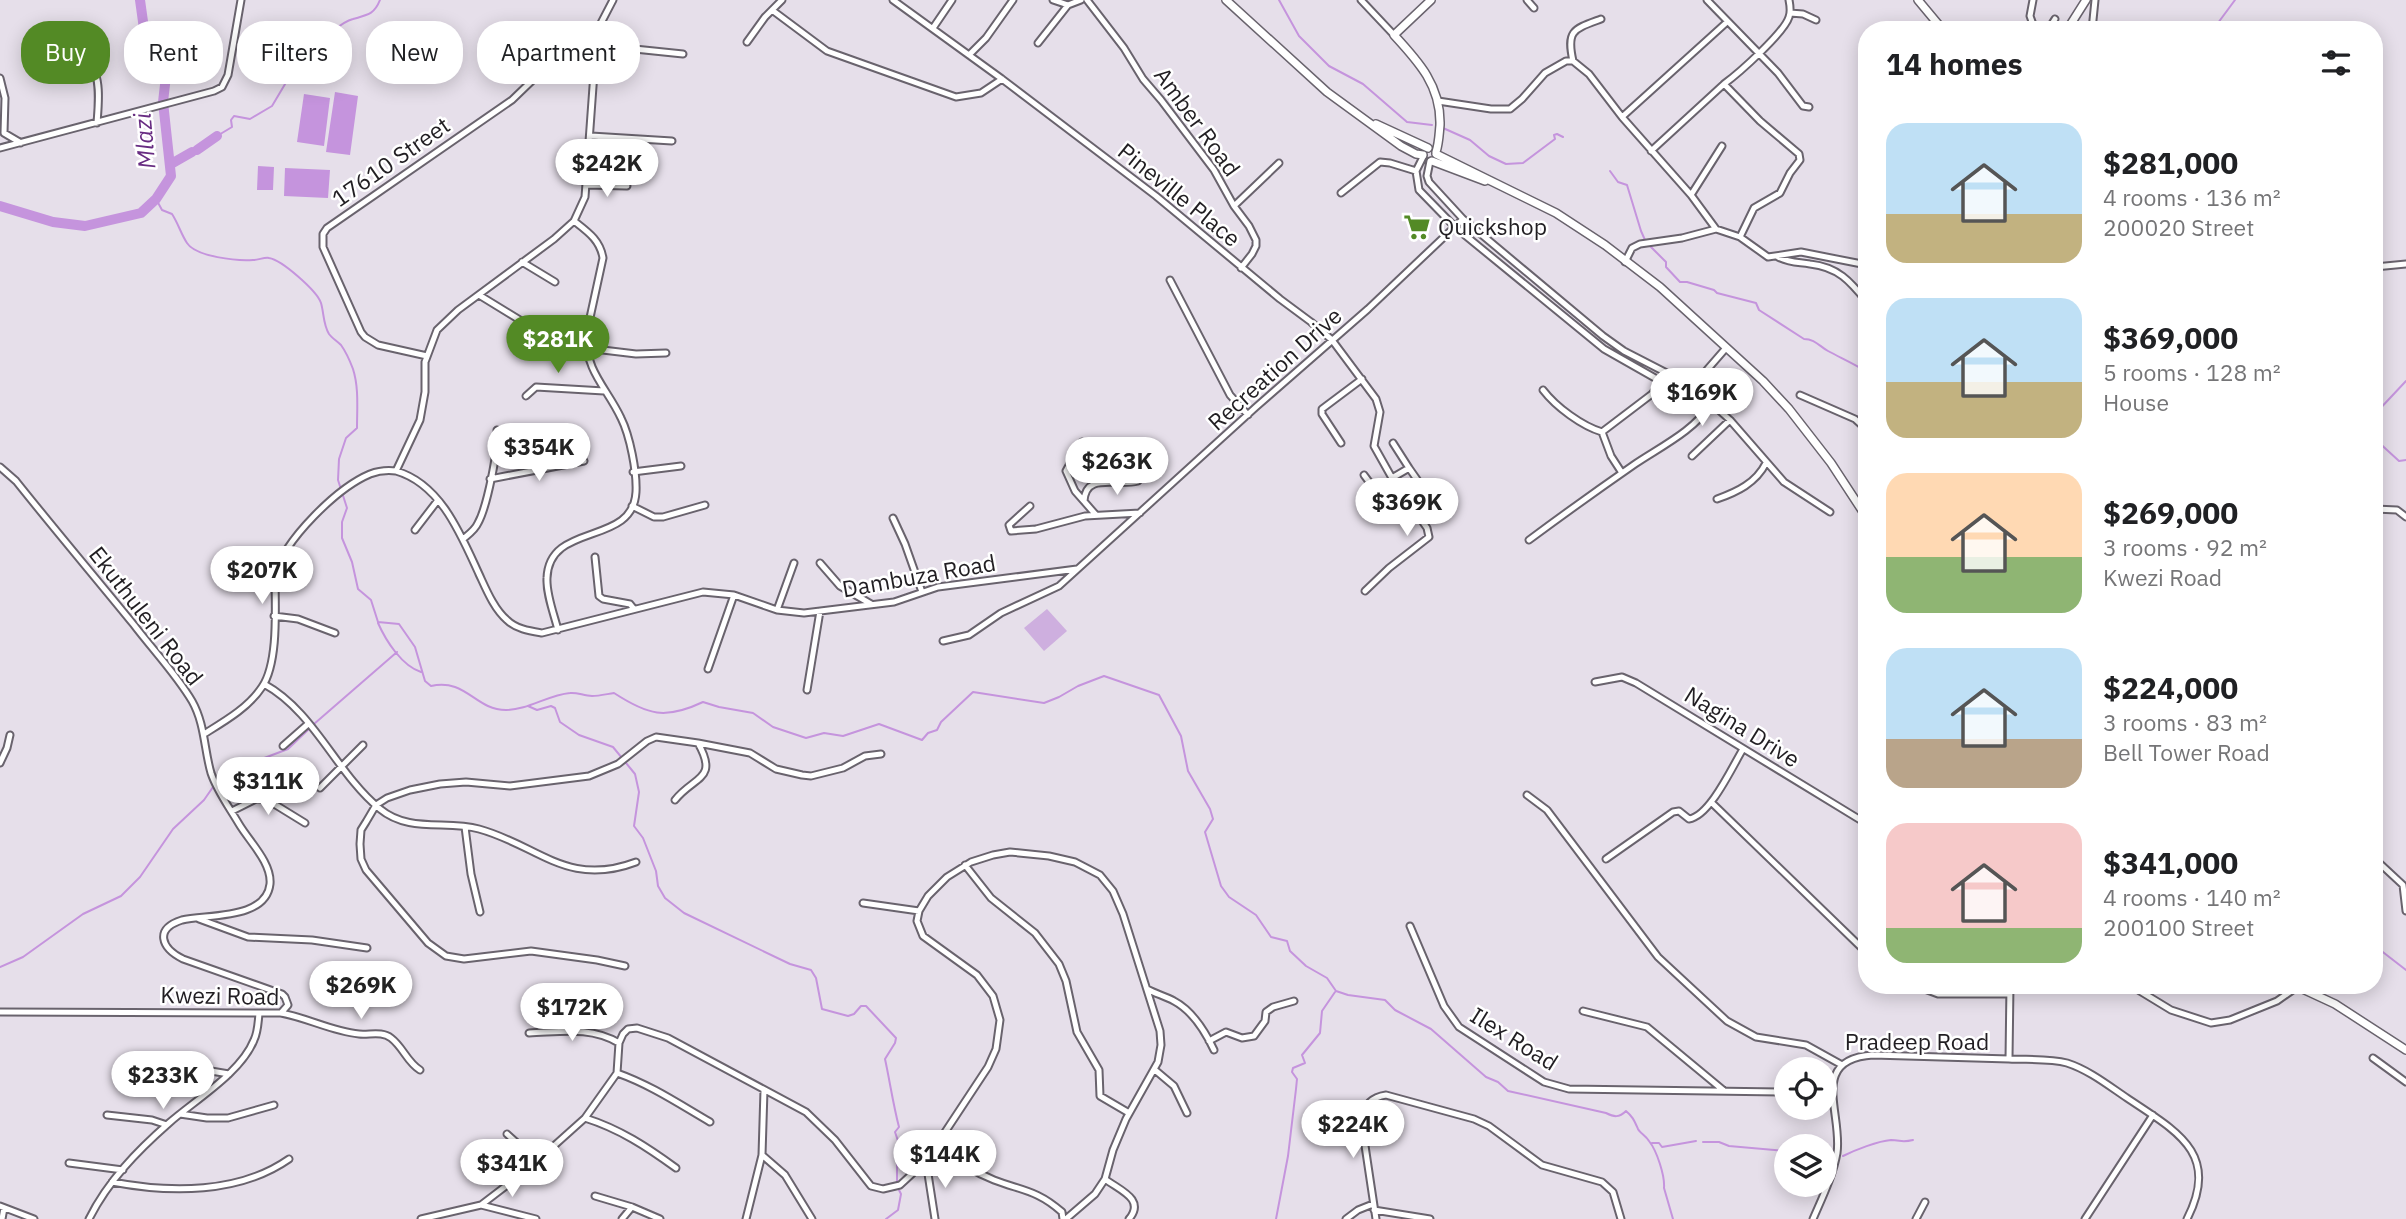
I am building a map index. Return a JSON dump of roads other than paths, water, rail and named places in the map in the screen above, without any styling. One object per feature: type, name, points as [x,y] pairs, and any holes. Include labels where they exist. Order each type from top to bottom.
[{"type":"street","points":[[0,148],[214,92],[222,87],[228,75],[241,0]]},
{"type":"street","points":[[602,21],[613,0]]},
{"type":"street","points":[[747,42],[782,0]]},
{"type":"street","name":"Pineville Place","points":[[893,0],[1156,196],[1332,340],[1380,407],[1374,446],[1392,478],[1427,528],[1429,537],[1389,568],[1365,591]]},
{"type":"street","points":[[933,28],[952,0]]},
{"type":"street","points":[[969,55],[986,38],[1013,0]]},
{"type":"street","points":[[1054,0],[1068,5]]},
{"type":"street","points":[[1038,43],[1068,5],[1081,0]]},
{"type":"street","name":"Amber Road","points":[[1087,0],[1124,48],[1143,79],[1214,170],[1256,240],[1252,254],[1241,268]]},
{"type":"street","points":[[1226,0],[1327,92],[1401,146],[1416,155],[1430,155],[1556,213],[1605,245],[1660,287],[1763,381],[1789,409],[1831,463],[1858,504]]},
{"type":"street","points":[[1361,0],[1423,68],[1438,101],[1440,137],[1430,155],[1416,171]]},
{"type":"street","points":[[1394,35],[1431,0]]},
{"type":"street","points":[[1527,0],[1534,8]]},
{"type":"street","points":[[1707,0],[1778,73],[1803,106],[1809,107]]},
{"type":"street","points":[[1651,151],[1781,29],[1790,13],[1789,0]]},
{"type":"street","points":[[1918,0],[1936,21]]},
{"type":"street","points":[[2032,21],[2033,0]]},
{"type":"street","points":[[2073,21],[2086,0]]},
{"type":"street","points":[[2093,21],[2095,0]]},
{"type":"street","points":[[772,10],[827,51],[956,97],[981,93],[1002,79]]},
{"type":"street","points":[[1790,13],[1803,14],[1816,20]]},
{"type":"street","points":[[1573,61],[1570,40],[1572,33],[1580,26],[1601,19]]},
{"type":"street","points":[[1622,117],[1727,22]]},
{"type":"street","points":[[640,50],[683,54]]},
{"type":"street","points":[[1438,101],[1491,109],[1510,108],[1522,99],[1545,73],[1566,61],[1573,61],[1589,74],[1716,229]]},
{"type":"street","points":[[0,78],[5,98],[4,133],[21,143]]},
{"type":"street","points":[[97,123],[98,84]]},
{"type":"street","name":"17610 Street","points":[[427,356],[378,345],[365,337],[322,241],[327,228],[499,109],[530,84]]},
{"type":"street","points":[[204,734],[237,712],[264,684],[272,658],[275,575],[289,546],[338,494],[353,483],[372,473],[396,471],[422,413],[427,356],[437,330],[458,310],[574,221],[587,186],[593,84]]},
{"type":"street","points":[[1724,84],[1801,158],[1780,193],[1754,208],[1740,237]]},
{"type":"street","points":[[590,136],[672,141]]},
{"type":"street","points":[[1690,195],[1722,146]]},
{"type":"street","points":[[1430,155],[1427,176],[1429,182],[1463,219],[1587,324],[1624,351],[1692,386],[1730,420],[1784,482],[1830,512]]},
{"type":"street","points":[[1341,193],[1380,162],[1416,171]]},
{"type":"street","points":[[1234,206],[1279,163]]},
{"type":"street","points":[[1416,171],[1419,190],[1455,227],[1604,349],[1662,382],[1711,404]]},
{"type":"street","points":[[587,186],[627,186]]},
{"type":"street","name":"Recreation Drive","points":[[943,641],[969,635],[1001,613],[1059,586],[1368,309],[1463,219]]},
{"type":"street","points":[[558,630],[546,578],[555,553],[566,543],[612,528],[621,522],[632,506],[636,493],[623,422],[591,369],[586,348],[589,318],[603,258],[599,243],[574,221]]},
{"type":"street","points":[[1625,262],[1632,248],[1640,244],[1716,229],[1740,237],[1764,255],[1838,271],[1858,290]]},
{"type":"street","points":[[1778,257],[1801,252],[1858,263]]},
{"type":"street","points":[[522,262],[555,282]]},
{"type":"street","points":[[2383,266],[2406,264]]},
{"type":"street","points":[[1170,280],[1230,395],[1248,415]]},
{"type":"street","points":[[479,295],[546,336]]},
{"type":"street","points":[[586,348],[636,354],[666,353]]},
{"type":"street","points":[[1686,394],[1726,348]]},
{"type":"street","points":[[1602,432],[1652,394],[1667,374]]},
{"type":"street","points":[[1341,443],[1322,410],[1362,379]]},
{"type":"street","points":[[526,396],[536,387],[604,391]]},
{"type":"street","points":[[1543,390],[1579,420],[1602,432],[1606,446],[1622,473]]},
{"type":"street","points":[[1800,395],[1858,422]]},
{"type":"street","points":[[1529,540],[1699,419],[1711,404]]},
{"type":"street","points":[[1692,456],[1730,420]]},
{"type":"street","points":[[463,539],[481,519],[498,430]]},
{"type":"street","points":[[1082,442],[1066,471],[1075,491],[1096,515]]},
{"type":"street","points":[[1393,443],[1423,488]]},
{"type":"street","points":[[490,479],[584,461]]},
{"type":"street","points":[[1717,499],[1744,487],[1766,463]]},
{"type":"street","points":[[633,472],[681,466]]},
{"type":"street","name":"Ekuthuleni Road","points":[[0,467],[16,481],[192,701],[204,734],[212,777],[266,868],[270,884],[267,894],[259,902],[238,913],[184,920],[172,925],[167,929],[164,940],[170,953],[282,993],[288,1005],[281,1013]]},
{"type":"street","points":[[1392,478],[1409,467]]},
{"type":"street","name":"Dambuza Road","points":[[396,471],[416,479],[438,500],[463,539],[486,589],[508,621],[525,630],[542,633],[703,592],[734,595],[791,613],[878,605],[958,583],[1077,569]]},
{"type":"street","points":[[1364,475],[1394,515]]},
{"type":"street","points":[[1084,501],[1084,493],[1091,485],[1138,481]]},
{"type":"street","points":[[1384,502],[1400,488]]},
{"type":"street","points":[[415,530],[438,500]]},
{"type":"street","points":[[632,506],[654,517],[663,517],[705,505]]},
{"type":"street","points":[[1031,506],[1009,525],[1011,531],[1028,530],[1084,516],[1140,513]]},
{"type":"street","points":[[2383,509],[2397,510],[2406,517]]},
{"type":"street","points":[[893,518],[922,592]]},
{"type":"street","points":[[595,558],[599,596],[630,604],[634,608]]},
{"type":"street","points":[[778,610],[794,563]]},
{"type":"street","points":[[820,563],[839,586],[867,603],[878,605]]},
{"type":"street","points":[[708,669],[734,595]]},
{"type":"street","points":[[807,690],[820,611]]},
{"type":"street","points":[[275,616],[298,619],[335,633]]},
{"type":"street","name":"Nagina Drive","points":[[1595,682],[1616,677],[1629,679],[1858,819]]},
{"type":"street","points":[[264,684],[288,699],[376,805],[395,818],[414,824],[476,828],[562,866],[613,870],[635,862]]},
{"type":"street","points":[[283,746],[308,724]]},
{"type":"street","points":[[0,763],[10,735]]},
{"type":"street","points":[[625,966],[531,951],[464,959],[455,959],[438,952],[366,870],[361,859],[361,830],[376,805],[387,798],[440,784],[466,782],[510,786],[589,776],[618,764],[656,737],[750,753],[776,769],[811,776],[843,768],[865,756],[881,754]]},
{"type":"street","points":[[675,800],[687,787],[698,782],[706,770],[707,759],[698,743]]},
{"type":"street","points":[[320,788],[363,745]]},
{"type":"street","points":[[1606,859],[1673,812],[1678,811],[1692,819],[1701,813],[1711,802],[1743,749]]},
{"type":"street","name":"Pradeep Road","points":[[1527,794],[1547,810],[1658,957],[1727,1021],[1756,1037],[1806,1045],[1842,1065],[1861,1056],[1873,1055],[2008,1059],[2010,994]]},
{"type":"street","points":[[232,811],[256,799],[266,799],[305,823]]},
{"type":"street","points":[[1711,802],[1858,944]]},
{"type":"street","points":[[465,827],[471,874],[480,912]]},
{"type":"street","points":[[421,1219],[481,1205],[537,1161],[585,1118],[617,1073],[623,1034],[628,1029],[637,1028],[652,1032],[806,1112],[835,1140],[866,1181],[876,1188],[900,1185],[926,1161],[988,1068],[996,1049],[1000,1020],[993,996],[978,975],[923,936],[917,921],[919,911],[936,887],[965,865],[993,855],[1010,852],[1049,856],[1075,862],[1093,870],[1113,891],[1123,914],[1158,1023],[1160,1038],[1160,1053],[1155,1070],[1129,1113],[1113,1150],[1105,1179],[1095,1194],[1064,1219],[1062,1212],[1042,1196],[992,1179],[961,1163],[938,1145]]},
{"type":"street","points":[[965,865],[990,898],[1035,933],[1059,964],[1066,981],[1077,1032],[1099,1070],[1100,1096],[1129,1113]]},
{"type":"street","points":[[2383,866],[2403,885],[2406,911]]},
{"type":"street","points":[[863,903],[919,911]]},
{"type":"street","points":[[196,918],[248,937],[312,940],[368,948]]},
{"type":"street","name":"Ilex Road","points":[[1409,926],[1453,1020],[1544,1082],[1569,1088],[1774,1092]]},
{"type":"street","points":[[1147,989],[1179,1005],[1202,1027],[1214,1050]]},
{"type":"street","points":[[1937,994],[2010,994]]},
{"type":"street","points":[[2145,994],[2171,1010],[2211,1023],[2230,1020],[2277,1001],[2286,994]]},
{"type":"street","points":[[2313,994],[2335,1004],[2406,1050]]},
{"type":"street","points":[[1209,1041],[1224,1032],[1245,1038],[1254,1036],[1264,1023],[1266,1011],[1294,1001]]},
{"type":"street","points":[[1583,1011],[1647,1027],[1723,1090]]},
{"type":"street","name":"Kwezi Road","points":[[0,1012],[281,1013],[298,1016],[328,1028],[361,1034],[384,1034],[396,1043],[411,1064],[420,1070]]},
{"type":"street","points":[[89,1219],[122,1170],[167,1125],[229,1074],[254,1041],[259,1014]]},
{"type":"street","points":[[529,1033],[578,1030],[600,1034],[620,1043]]},
{"type":"street","points":[[2373,1058],[2406,1082]]},
{"type":"street","points":[[2008,1059],[2067,1063],[2091,1075],[2180,1135],[2187,1143],[2196,1163],[2199,1191],[2187,1219]]},
{"type":"street","points":[[1837,1072],[1842,1065]]},
{"type":"street","points":[[146,1066],[187,1067],[229,1074]]},
{"type":"street","points":[[1155,1070],[1174,1086],[1187,1113]]},
{"type":"street","points":[[617,1073],[674,1099],[710,1122]]},
{"type":"street","points":[[746,1219],[762,1155],[764,1090]]},
{"type":"street","points":[[1376,1219],[1361,1119],[1366,1105],[1379,1096],[1393,1096],[1481,1122],[1542,1165],[1602,1182],[1612,1192],[1621,1219]]},
{"type":"street","points":[[180,1114],[228,1118],[274,1105]]},
{"type":"street","points":[[107,1115],[152,1120],[167,1125]]},
{"type":"street","points":[[2084,1219],[2153,1115]]},
{"type":"street","points":[[585,1118],[603,1123],[632,1138],[676,1168]]},
{"type":"street","points":[[1814,1219],[1837,1150],[1834,1120]]},
{"type":"street","points":[[507,1134],[537,1161]]},
{"type":"street","points":[[762,1155],[785,1175],[812,1219]]},
{"type":"street","points":[[112,1182],[154,1187],[224,1185],[266,1172],[289,1159]]},
{"type":"street","points":[[926,1161],[935,1219]]},
{"type":"street","points":[[69,1163],[122,1170]]},
{"type":"street","points":[[1105,1179],[1135,1203],[1136,1210],[1129,1219]]},
{"type":"street","points":[[595,1196],[660,1219]]},
{"type":"street","points":[[1916,1219],[1925,1202]]},
{"type":"street","points":[[481,1205],[536,1219]]},
{"type":"street","points":[[2,1219],[2,1207],[34,1219]]},
{"type":"street","points":[[622,1219],[632,1207]]},
{"type":"street","points":[[1346,1219],[1358,1210],[1374,1207],[1430,1219]]},
{"type":"waterway","name":"Mlazi","points":[[0,206],[53,222],[85,226],[141,213],[156,199],[171,176],[163,102],[166,76],[163,62],[145,36],[140,0]]},
{"type":"waterway","points":[[217,136],[232,127],[231,120],[234,116],[250,119],[272,106],[297,64],[325,30],[333,31],[347,21],[370,14],[380,0]]},
{"type":"waterway","points":[[1279,0],[1299,36],[1329,66],[1363,84],[1407,122],[1432,125]]},
{"type":"waterway","points":[[2219,21],[2235,0]]},
{"type":"waterway","points":[[1443,128],[1470,140],[1489,156],[1506,164],[1523,163],[1555,139],[1554,135],[1563,137]]},
{"type":"waterway","points":[[197,150],[217,136]]},
{"type":"waterway","points":[[171,164],[192,152]]},
{"type":"waterway","points":[[1610,171],[1618,182],[1627,185],[1645,240]]},
{"type":"waterway","points":[[156,199],[162,210],[172,214],[192,248],[227,259],[275,260],[313,291],[321,303],[327,330],[341,345],[351,363],[357,391],[357,428],[346,438],[339,459],[338,480],[347,508],[342,522],[342,538],[352,562],[358,589],[371,600],[378,622],[399,624],[415,647],[425,681],[431,686],[453,686],[495,709],[522,708],[570,693],[592,696],[614,693],[637,706],[657,712],[678,711],[703,702],[753,713],[773,727],[806,738],[824,733],[843,736],[879,724],[922,740],[928,733],[937,730],[941,722],[973,692],[1044,703],[1104,676],[1159,695],[1181,736],[1188,771],[1210,809],[1213,819],[1205,832],[1221,886],[1229,897],[1256,915],[1271,937],[1287,941],[1290,951],[1306,966],[1327,978],[1336,991],[1385,1000],[1395,1010],[1431,1029],[1486,1077],[1498,1082],[1508,1091],[1614,1116],[1626,1111],[1655,1151],[1673,1219]]},
{"type":"waterway","points":[[1649,245],[1666,262],[1666,267],[1680,282],[1756,303],[1759,310],[1804,339],[1814,341],[1858,367]]},
{"type":"waterway","points":[[2383,405],[2406,381]]},
{"type":"waterway","points":[[2383,446],[2399,461],[2406,460]]},
{"type":"waterway","points":[[378,623],[401,659],[421,672]]},
{"type":"waterway","points":[[314,724],[397,652]]},
{"type":"waterway","points":[[528,706],[537,710],[551,706],[555,708],[560,722],[579,735],[613,747],[635,774],[639,792],[634,826],[643,838],[656,871],[658,886],[665,898],[684,913],[790,964],[811,970],[816,978],[822,1009],[848,1016],[861,1006],[866,1006],[896,1038],[885,1059],[899,1127],[895,1132],[900,1147],[897,1152],[897,1183]]},
{"type":"waterway","points":[[219,782],[251,763],[288,749],[310,728]]},
{"type":"waterway","points":[[0,967],[23,957],[83,914],[121,896],[140,877],[173,829],[204,800],[213,787]]},
{"type":"waterway","points":[[2383,952],[2406,970]]},
{"type":"waterway","points":[[1276,1219],[1288,1156],[1296,1089],[1297,1079],[1292,1072],[1293,1068],[1305,1063],[1302,1055],[1320,1033],[1322,1011],[1335,992]]},
{"type":"waterway","points":[[1843,1156],[1880,1142],[1913,1140]]},
{"type":"waterway","points":[[1652,1143],[1659,1143],[1662,1147],[1696,1141]]},
{"type":"waterway","points":[[1703,1142],[1774,1150]]},
{"type":"waterway","points":[[886,1219],[898,1210],[901,1194],[899,1190]]},
{"type":"place","name":"Quickshop","points":[[1417,227]]}]
